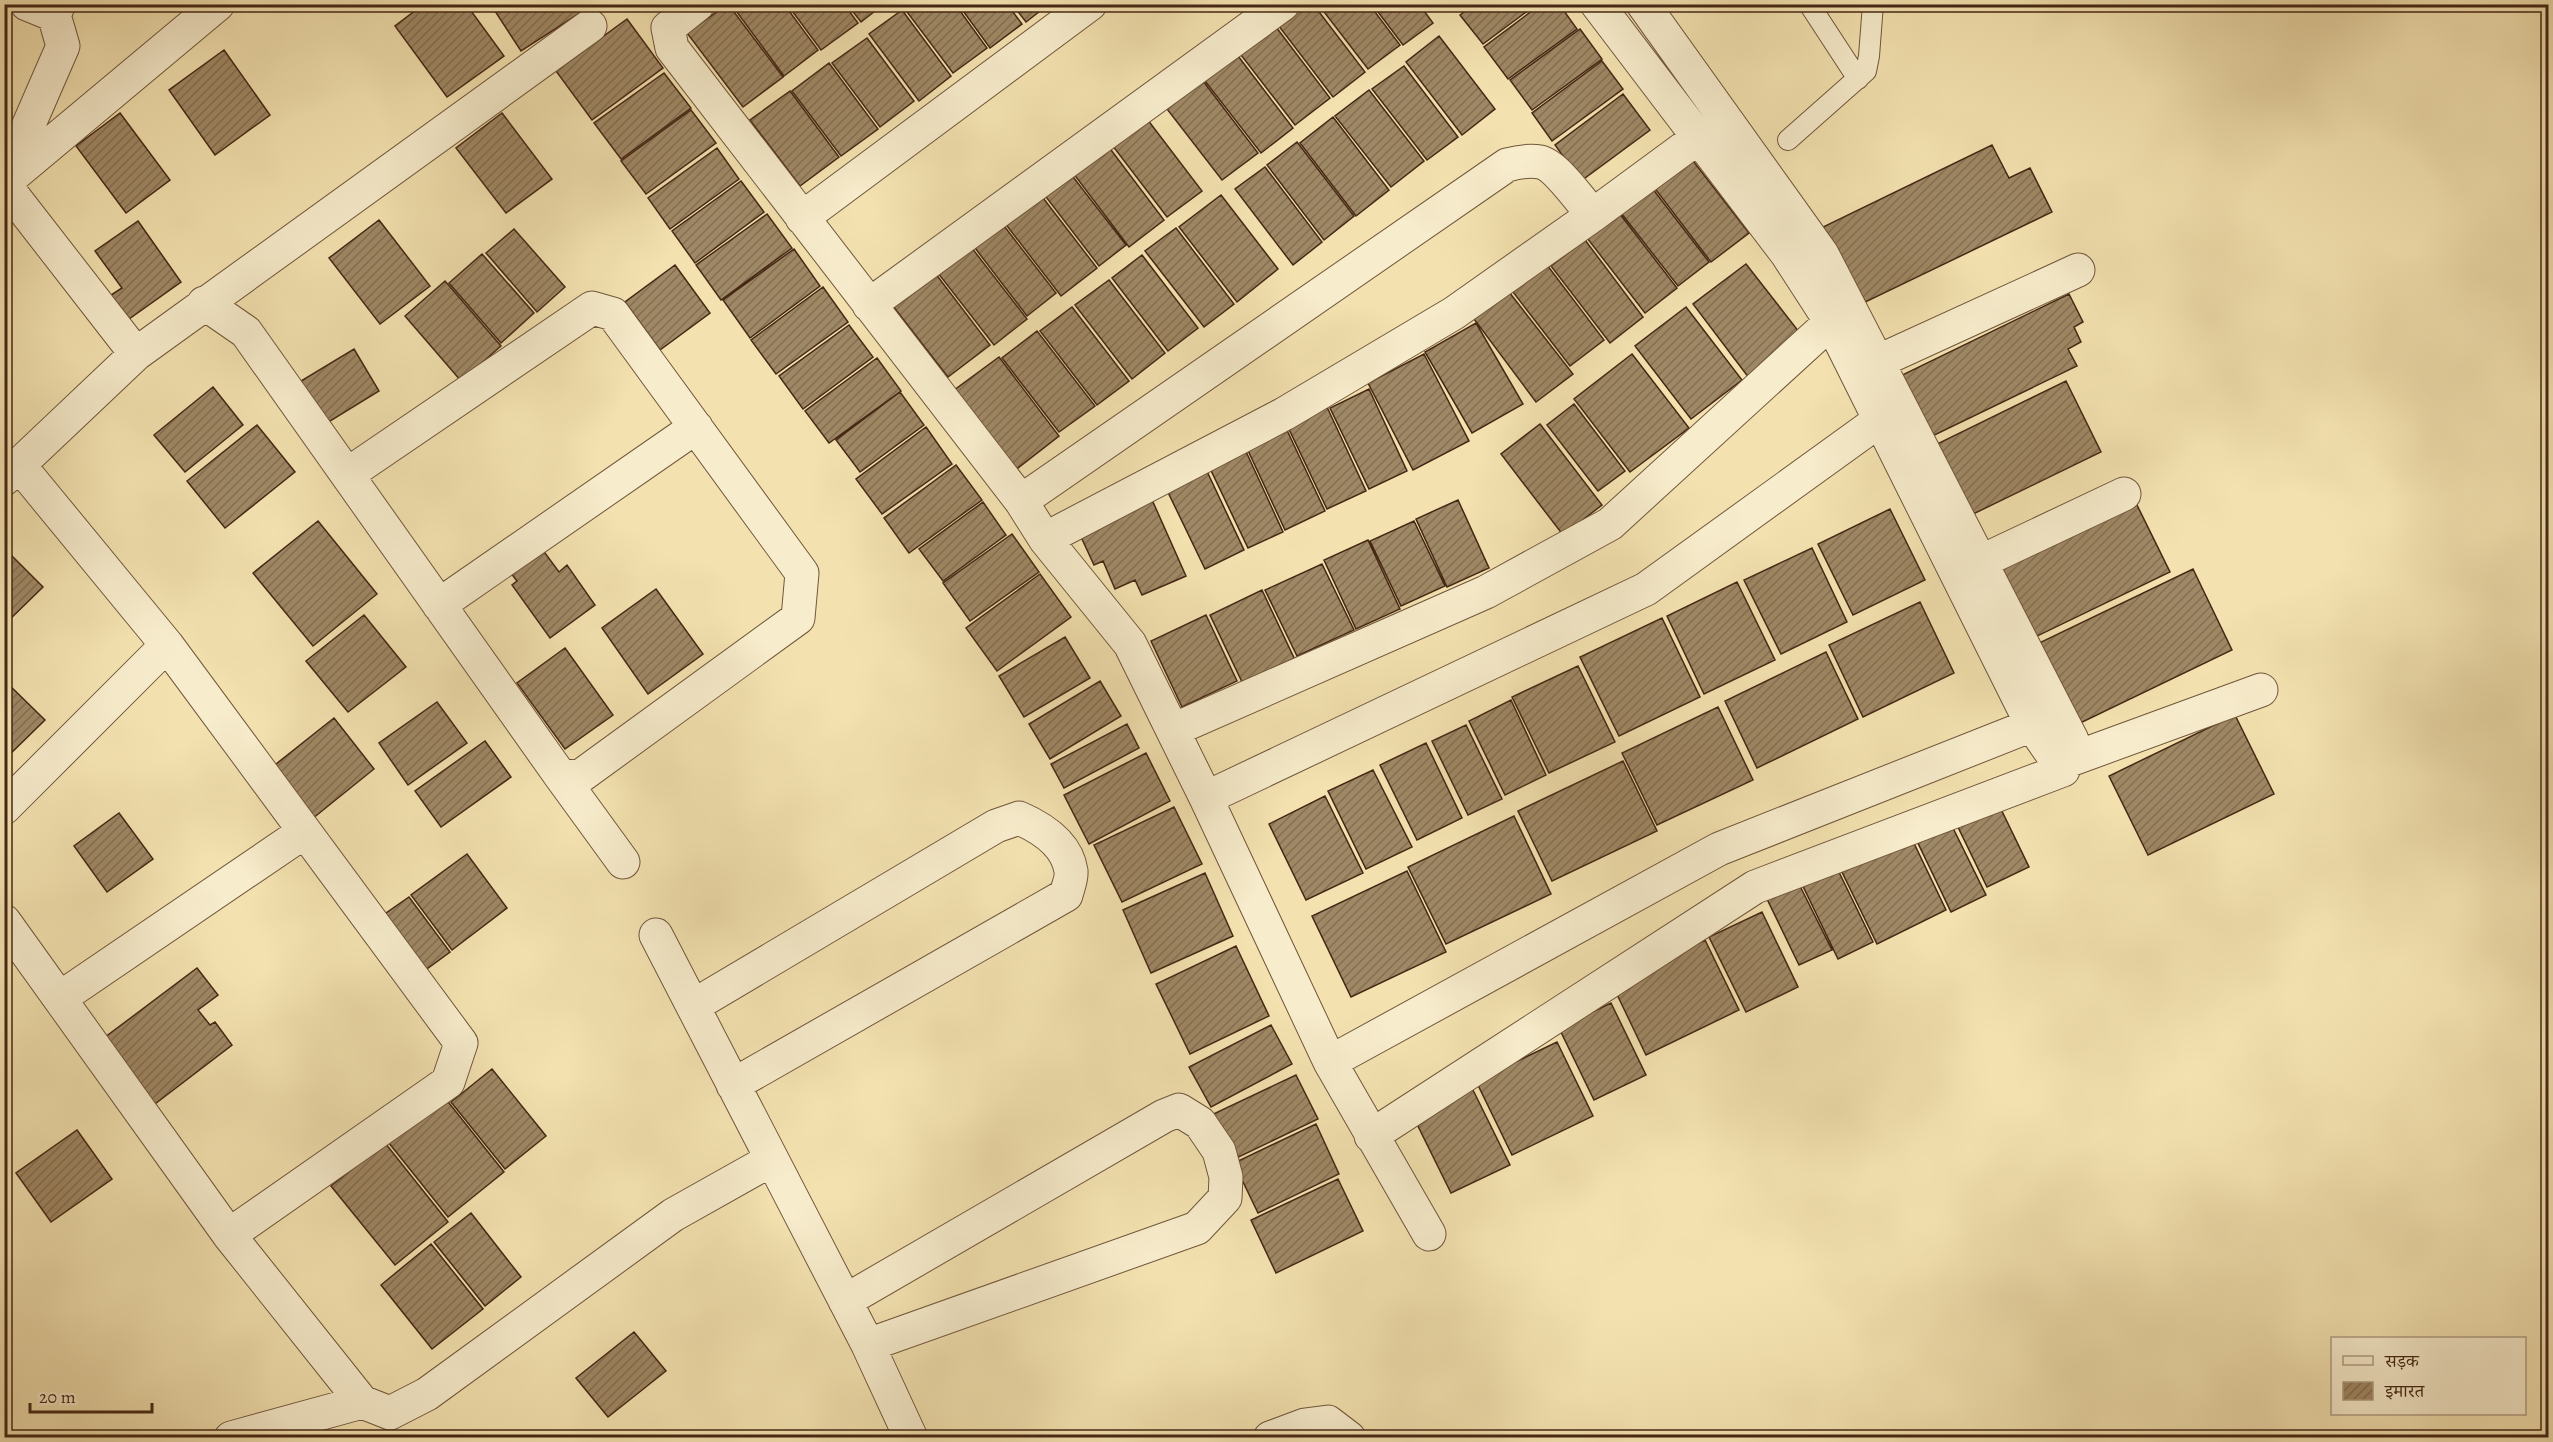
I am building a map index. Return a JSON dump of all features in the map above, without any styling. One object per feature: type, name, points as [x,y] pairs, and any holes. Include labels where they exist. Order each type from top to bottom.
[{"type":"street","points":[[4,183],[218,4]]},
{"type":"street","points":[[698,4],[668,28],[672,48],[1021,501],[1045,539],[1130,644],[1206,798],[1330,1062],[1429,1234]]},
{"type":"street","points":[[802,218],[1090,4]]},
{"type":"street","points":[[869,305],[1282,4]]},
{"type":"street","points":[[1597,4],[1787,254],[1832,322],[2032,725],[2065,765]]},
{"type":"street","points":[[1643,4],[1822,254],[2072,740],[2071,751],[2065,765]]},
{"type":"street","points":[[4,183],[63,46],[47,8]]},
{"type":"street","points":[[229,1235],[448,1082],[460,1043],[167,645],[12,472],[136,354],[590,26]]},
{"type":"street","points":[[1045,539],[1284,414],[1454,313],[1699,137]]},
{"type":"street","points":[[1021,501],[1507,165],[1524,161],[1543,162],[1555,171],[1593,215]]},
{"type":"street","points":[[4,183],[136,354]]},
{"type":"street","points":[[1877,362],[2078,270]]},
{"type":"street","points":[[204,303],[246,332],[623,862]]},
{"type":"street","points":[[348,474],[592,308],[613,314],[802,573],[798,618],[578,778],[559,774]]},
{"type":"street","points":[[1173,730],[1486,592],[1610,524],[1832,322]]},
{"type":"street","points":[[1206,798],[1646,589],[1880,420]]},
{"type":"street","points":[[439,605],[696,427]]},
{"type":"street","points":[[1980,562],[2124,494]]},
{"type":"street","points":[[4,808],[167,645]]},
{"type":"street","points":[[1371,1136],[1755,887],[2261,690]]},
{"type":"street","points":[[1330,1062],[1719,849],[2032,725]]},
{"type":"street","points":[[693,1006],[996,826],[1020,818],[1039,826],[1065,851],[1071,873],[1066,895],[733,1085]]},
{"type":"street","points":[[60,998],[304,832]]},
{"type":"street","points":[[4,921],[229,1235],[363,1402],[390,1413],[426,1394],[673,1215],[771,1160]]},
{"type":"street","points":[[656,936],[868,1345],[910,1437]]},
{"type":"street","points":[[845,1301],[1164,1116],[1179,1110],[1200,1123],[1219,1151],[1226,1177],[1225,1198],[1197,1228],[868,1345]]},
{"type":"street","points":[[231,1437],[363,1402]]},
{"type":"street","points":[[1270,1437],[1305,1425],[1328,1422],[1349,1437]]},
{"type":"lane","points":[[1809,4],[1858,79]]},
{"type":"lane","points":[[1788,140],[1866,71],[1873,4]]},
{"type":"building","points":[[424,4],[466,4],[504,56],[447,97],[395,26]]},
{"type":"building","points":[[499,4],[594,4],[521,51],[493,8]]},
{"type":"building","points":[[728,4],[783,77],[743,107],[687,33]]},
{"type":"building","points":[[731,4],[784,4],[818,50],[784,76]]},
{"type":"building","points":[[787,4],[844,4],[858,23],[821,50]]},
{"type":"building","points":[[847,4],[884,4],[861,22]]},
{"type":"building","points":[[909,4],[955,4],[987,48],[953,73],[904,8]]},
{"type":"building","points":[[958,4],[1007,4],[1022,24],[990,48]]},
{"type":"building","points":[[1012,4],[1049,4],[1026,22]]},
{"type":"building","points":[[1305,4],[1313,4],[1365,72],[1333,97],[1278,25]]},
{"type":"building","points":[[1318,4],[1369,4],[1400,45],[1368,69]]},
{"type":"building","points":[[1372,4],[1419,4],[1433,23],[1403,45]]},
{"type":"building","points":[[1474,4],[1537,4],[1483,44],[1460,15]]},
{"type":"building","points":[[1541,4],[1559,4],[1577,29],[1508,79],[1484,47]]},
{"type":"building","points":[[902,10],[951,76],[919,101],[869,34]]},
{"type":"building","points":[[627,19],[663,68],[592,120],[556,71]]},
{"type":"building","points":[[1276,27],[1330,98],[1295,125],[1241,55]]},
{"type":"building","points":[[1580,29],[1602,59],[1532,110],[1510,80]]},
{"type":"building","points":[[1439,36],[1495,109],[1462,135],[1406,62]]},
{"type":"building","points":[[867,38],[914,101],[880,127],[832,63]]},
{"type":"building","points":[[224,50],[270,115],[215,155],[169,90]]},
{"type":"building","points":[[1238,56],[1293,128],[1261,153],[1205,81]]},
{"type":"building","points":[[1602,61],[1623,89],[1552,141],[1532,113]]},
{"type":"building","points":[[829,63],[878,129],[841,156],[792,91]]},
{"type":"building","points":[[1404,66],[1458,137],[1427,160],[1372,89]]},
{"type":"building","points":[[664,73],[691,108],[621,159],[594,123]]},
{"type":"building","points":[[1203,81],[1258,153],[1222,180],[1167,109]]},
{"type":"building","points":[[1369,90],[1424,161],[1391,187],[1335,116]]},
{"type":"building","points":[[790,91],[839,157],[800,186],[750,120]]},
{"type":"building","points":[[1623,94],[1650,130],[1581,181],[1555,145]]},
{"type":"building","points":[[691,110],[716,143],[646,194],[621,161]]},
{"type":"building","points":[[120,113],[170,180],[126,213],[76,146]]},
{"type":"building","points":[[502,113],[552,179],[506,213],[456,148]]},
{"type":"building","points":[[1144,115],[1202,191],[1167,217],[1109,141]]},
{"type":"building","points":[[1333,117],[1389,190],[1356,216],[1300,143]]},
{"type":"building","points":[[1105,142],[1164,220],[1129,247],[1070,169]]},
{"type":"building","points":[[1297,142],[1354,216],[1324,240],[1267,165]]},
{"type":"building","points":[[1992,145],[2009,178],[2030,168],[2052,212],[1859,305],[1821,228]]},
{"type":"building","points":[[717,148],[739,179],[670,229],[648,198]]},
{"type":"building","points":[[1690,157],[1749,233],[1711,262],[1653,186]]},
{"type":"building","points":[[1265,167],[1322,242],[1293,265],[1235,189]]},
{"type":"building","points":[[1070,173],[1126,245],[1099,266],[1043,193]]},
{"type":"building","points":[[741,181],[764,212],[695,263],[672,231]]},
{"type":"building","points":[[1649,184],[1709,262],[1678,286],[1618,209]]},
{"type":"building","points":[[1040,194],[1097,268],[1061,296],[1004,222]]},
{"type":"building","points":[[1221,195],[1278,269],[1237,302],[1179,227]]},
{"type":"building","points":[[1616,209],[1677,288],[1645,313],[1584,234]]},
{"type":"building","points":[[767,214],[792,248],[721,300],[696,265]]},
{"type":"building","points":[[379,220],[430,286],[380,324],[329,258]]},
{"type":"building","points":[[138,221],[181,282],[122,324],[105,299],[122,288],[95,251]]},
{"type":"building","points":[[1001,222],[1056,293],[1027,316],[972,244]]},
{"type":"building","points":[[1176,228],[1234,304],[1204,327],[1145,251]]},
{"type":"building","points":[[514,229],[565,287],[537,312],[486,253]]},
{"type":"building","points":[[1585,240],[1643,317],[1610,343],[1551,266]]},
{"type":"building","points":[[968,243],[1027,319],[994,345],[934,268]]},
{"type":"building","points":[[794,249],[820,286],[750,338],[723,300]]},
{"type":"building","points":[[482,254],[534,313],[501,343],[449,283]]},
{"type":"building","points":[[1142,255],[1198,328],[1168,351],[1112,278]]},
{"type":"building","points":[[1746,264],[1803,337],[1749,378],[1693,304]]},
{"type":"building","points":[[675,265],[710,313],[660,350],[625,302]]},
{"type":"building","points":[[1547,265],[1604,340],[1570,366],[1513,292]]},
{"type":"building","points":[[932,269],[990,345],[948,377],[889,301]]},
{"type":"building","points":[[1109,280],[1165,353],[1132,379],[1075,305]]},
{"type":"building","points":[[445,281],[501,346],[461,381],[405,316]]},
{"type":"building","points":[[823,287],[848,322],[776,374],[751,340]]},
{"type":"building","points":[[1509,292],[1573,374],[1536,402],[1474,319]]},
{"type":"building","points":[[2069,294],[2083,322],[2074,327],[2081,342],[2068,349],[2077,366],[1922,441],[1892,380]]},
{"type":"building","points":[[1072,307],[1129,381],[1097,405],[1040,331]]},
{"type":"building","points":[[1686,307],[1742,380],[1691,419],[1635,346]]},
{"type":"building","points":[[1476,323],[1523,404],[1472,433],[1425,352]]},
{"type":"building","points":[[849,325],[873,357],[803,409],[779,376]]},
{"type":"building","points":[[1037,331],[1095,406],[1059,432],[1002,358]]},
{"type":"building","points":[[354,349],[379,391],[322,426],[296,384]]},
{"type":"building","points":[[1424,354],[1469,441],[1413,470],[1368,383]]},
{"type":"building","points":[[1632,354],[1689,428],[1630,472],[1574,399]]},
{"type":"building","points":[[999,357],[1059,436],[1014,471],[953,391]]},
{"type":"building","points":[[877,358],[901,391],[829,443],[805,411]]},
{"type":"building","points":[[2066,381],[2101,452],[1967,517],[1933,446]]},
{"type":"building","points":[[213,387],[243,425],[185,472],[154,435]]},
{"type":"building","points":[[1369,389],[1407,471],[1369,489],[1330,408]]},
{"type":"building","points":[[900,392],[924,425],[860,472],[836,440]]},
{"type":"building","points":[[1574,404],[1625,471],[1598,491],[1547,425]]},
{"type":"building","points":[[1327,407],[1366,491],[1327,509],[1287,425]]},
{"type":"building","points":[[1540,424],[1602,505],[1563,535],[1501,454]]},
{"type":"building","points":[[257,425],[295,472],[225,528],[187,481]]},
{"type":"building","points":[[1285,426],[1325,511],[1285,530],[1245,444]]},
{"type":"building","points":[[926,427],[952,464],[882,514],[856,479]]},
{"type":"building","points":[[1243,445],[1283,532],[1248,548],[1207,462]]},
{"type":"building","points":[[956,465],[982,500],[909,553],[884,518]]},
{"type":"building","points":[[1204,465],[1244,550],[1205,569],[1164,484]]},
{"type":"building","points":[[1149,493],[1186,576],[1142,595],[1135,580],[1115,589],[1103,561],[1094,565],[1076,526]]},
{"type":"building","points":[[1458,500],[1489,568],[1447,587],[1416,519]]},
{"type":"building","points":[[2135,501],[2170,572],[2031,639],[1996,569]]},
{"type":"building","points":[[983,502],[1006,535],[943,581],[919,549]]},
{"type":"building","points":[[1890,509],[1925,580],[1853,615],[1818,544]]},
{"type":"building","points":[[318,521],[377,594],[313,646],[253,573]]},
{"type":"building","points":[[1414,521],[1445,586],[1401,606],[1370,541]]},
{"type":"building","points":[[1012,534],[1039,572],[970,621],[943,583]]},
{"type":"building","points":[[1368,540],[1400,609],[1356,629],[1324,560]]},
{"type":"building","points":[[4,548],[43,587],[4,625]]},
{"type":"building","points":[[1812,548],[1847,622],[1781,654],[1744,580]]},
{"type":"building","points":[[542,549],[559,572],[567,565],[595,605],[550,638],[512,585],[517,581],[510,572]]},
{"type":"building","points":[[1322,564],[1354,630],[1297,656],[1265,590]]},
{"type":"building","points":[[2193,569],[2232,650],[2074,726],[2035,645]]},
{"type":"building","points":[[1040,574],[1071,617],[997,671],[966,628]]},
{"type":"building","points":[[1737,582],[1775,660],[1704,694],[1667,616]]},
{"type":"building","points":[[656,589],[703,654],[648,694],[602,628]]},
{"type":"building","points":[[1262,590],[1295,660],[1243,684],[1210,615]]},
{"type":"building","points":[[1920,602],[1954,673],[1863,717],[1829,645]]},
{"type":"building","points":[[364,615],[406,667],[348,712],[306,661]]},
{"type":"building","points":[[1206,615],[1237,681],[1182,707],[1151,641]]},
{"type":"building","points":[[1662,618],[1700,697],[1619,736],[1580,657]]},
{"type":"building","points":[[1065,637],[1090,678],[1024,717],[999,676]]},
{"type":"building","points":[[565,648],[613,715],[565,749],[517,683]]},
{"type":"building","points":[[1826,652],[1858,719],[1757,768],[1725,701]]},
{"type":"building","points":[[1578,666],[1615,742],[1549,773],[1512,697]]},
{"type":"building","points":[[4,680],[45,720],[4,760]]},
{"type":"building","points":[[1100,681],[1121,716],[1050,759],[1029,724]]},
{"type":"building","points":[[1511,700],[1546,775],[1505,795],[1469,721]]},
{"type":"building","points":[[437,702],[467,743],[408,785],[379,743]]},
{"type":"building","points":[[1718,707],[1753,780],[1657,825],[1622,753]]},
{"type":"building","points":[[2235,715],[2274,794],[2148,855],[2109,776]]},
{"type":"building","points":[[334,718],[374,769],[307,823],[266,772]]},
{"type":"building","points":[[1127,724],[1139,748],[1064,788],[1051,764]]},
{"type":"building","points":[[1466,725],[1502,799],[1468,815],[1432,741]]},
{"type":"building","points":[[485,741],[511,777],[441,827],[415,791]]},
{"type":"building","points":[[1426,743],[1462,818],[1417,840],[1380,765]]},
{"type":"building","points":[[1146,753],[1170,801],[1089,844],[1064,795]]},
{"type":"building","points":[[1623,761],[1657,831],[1552,881],[1518,811]]},
{"type":"building","points":[[1373,770],[1412,847],[1366,869],[1328,791]]},
{"type":"building","points":[[1325,796],[1363,873],[1306,900],[1269,824]]},
{"type":"building","points":[[1999,805],[2029,867],[1987,887],[1957,825]]},
{"type":"building","points":[[1174,807],[1202,864],[1122,902],[1094,845]]},
{"type":"building","points":[[119,813],[153,859],[107,892],[74,846]]},
{"type":"building","points":[[1514,816],[1551,894],[1446,944],[1408,867]]},
{"type":"building","points":[[1950,822],[1986,895],[1951,912],[1916,839]]},
{"type":"building","points":[[1911,837],[1946,910],[1877,944],[1841,870]]},
{"type":"building","points":[[467,854],[507,908],[452,950],[411,895]]},
{"type":"building","points":[[1836,866],[1873,942],[1838,959],[1801,882]]},
{"type":"building","points":[[1407,871],[1446,952],[1351,997],[1312,916]]},
{"type":"building","points":[[1205,873],[1233,936],[1151,973],[1123,910]]},
{"type":"building","points":[[1799,884],[1832,950],[1799,965],[1767,899]]},
{"type":"building","points":[[409,897],[450,952],[420,974],[379,918]]},
{"type":"building","points":[[1762,912],[1798,987],[1746,1012],[1709,937]]},
{"type":"building","points":[[1705,940],[1739,1010],[1646,1055],[1612,984]]},
{"type":"building","points":[[1236,946],[1269,1016],[1190,1054],[1156,984]]},
{"type":"building","points":[[197,968],[218,995],[198,1010],[210,1025],[215,1022],[232,1045],[151,1107],[100,1041]]},
{"type":"building","points":[[1611,1003],[1646,1075],[1594,1100],[1559,1028]]},
{"type":"building","points":[[1271,1025],[1292,1064],[1211,1107],[1189,1067]]},
{"type":"building","points":[[1557,1042],[1593,1116],[1512,1155],[1476,1081]]},
{"type":"building","points":[[492,1069],[546,1136],[505,1169],[451,1102]]},
{"type":"building","points":[[1296,1075],[1318,1119],[1228,1162],[1207,1117]]},
{"type":"building","points":[[1471,1086],[1510,1165],[1451,1193],[1412,1114]]},
{"type":"building","points":[[445,1098],[504,1172],[448,1217],[389,1143]]},
{"type":"building","points":[[1316,1124],[1339,1174],[1258,1213],[1234,1163]]},
{"type":"building","points":[[77,1130],[112,1179],[51,1222],[16,1173]]},
{"type":"building","points":[[385,1143],[448,1222],[395,1265],[331,1186]]},
{"type":"building","points":[[1338,1179],[1363,1231],[1276,1273],[1251,1220]]},
{"type":"building","points":[[471,1213],[521,1277],[485,1306],[434,1242]]},
{"type":"building","points":[[431,1244],[483,1309],[432,1349],[381,1285]]},
{"type":"building","points":[[634,1332],[666,1371],[608,1417],[576,1378]]}]
